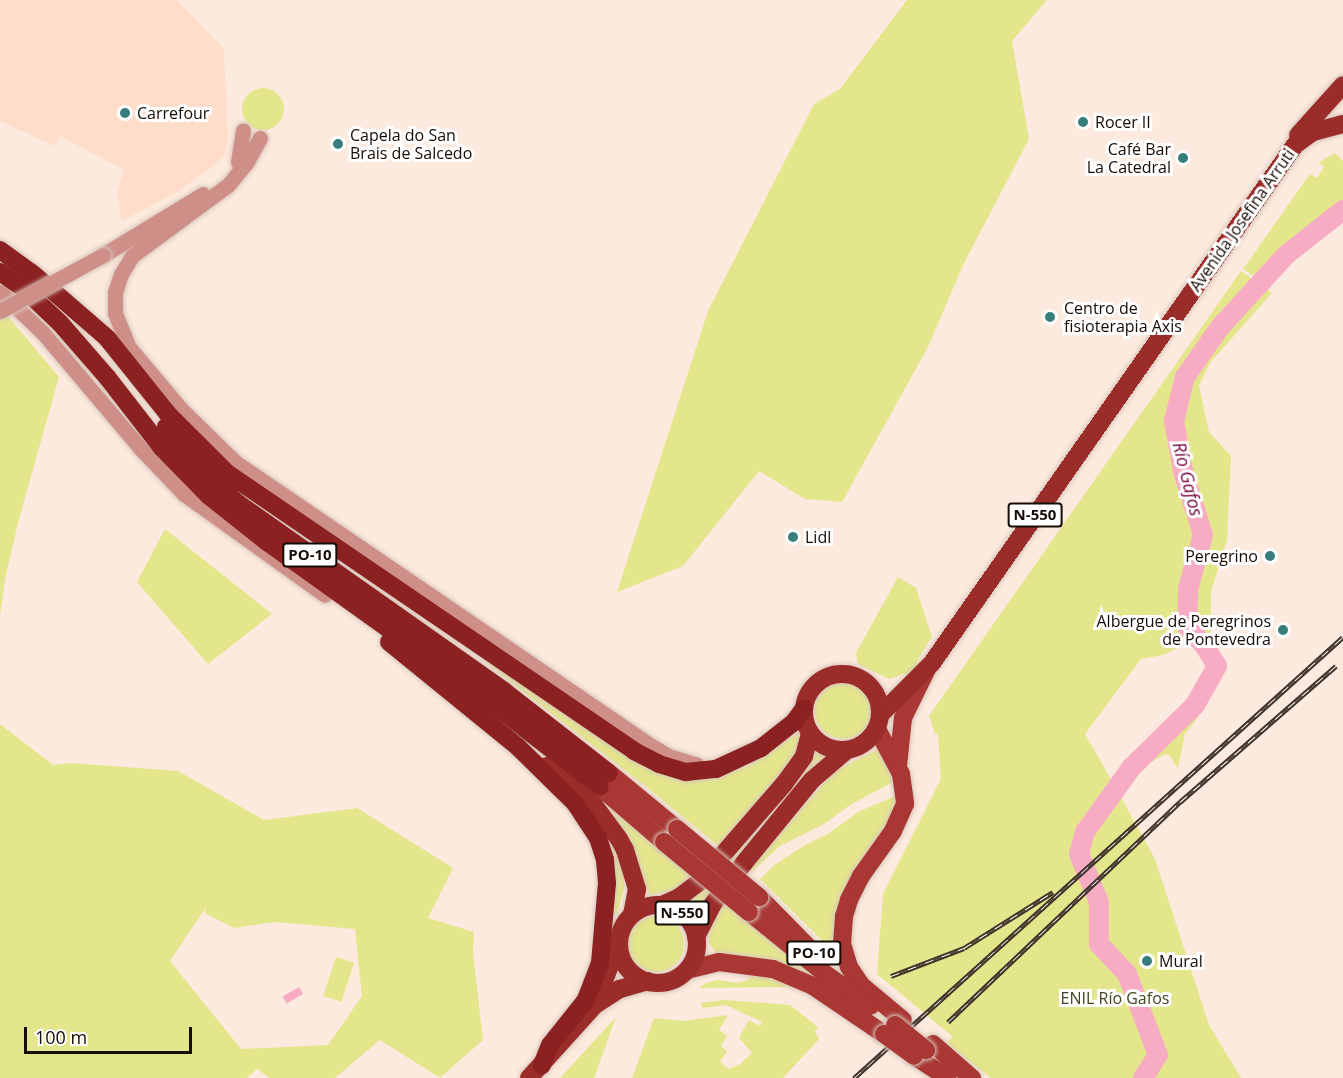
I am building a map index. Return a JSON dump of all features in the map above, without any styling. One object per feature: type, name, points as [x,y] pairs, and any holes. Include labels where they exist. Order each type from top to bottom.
[{"type":"highway","points":[[1339,89],[1332,106],[1334,113],[1343,124]]},
{"type":"highway","points":[[1295,145],[1303,127],[1320,112],[1339,89]]},
{"type":"highway","name":"Avenida Josefina Arruti","points":[[879,721],[912,681],[927,669],[1295,145],[1314,132],[1343,124]]},
{"type":"highway","name":"PO-10","points":[[0,250],[54,291],[93,334],[182,448],[209,478],[239,504],[504,691],[605,780]]},
{"type":"highway","name":"PO-10","points":[[0,272],[24,289],[60,322],[107,377],[162,448],[189,477],[231,515],[485,698],[605,780]]},
{"type":"highway","points":[[54,291],[107,338],[167,413],[227,473],[634,751],[659,764],[686,772],[705,771],[727,765],[761,748],[794,722],[804,708]]},
{"type":"highway","points":[[308,571],[325,596],[391,644],[518,747],[576,803],[587,818],[605,860],[607,883],[605,930],[594,985],[586,1000],[550,1045],[542,1065]]},
{"type":"highway","name":"N-550","points":[[804,708],[812,688],[831,675],[852,675],[870,686],[892,686],[912,681]]},
{"type":"highway","points":[[870,686],[880,704],[879,721]]},
{"type":"highway","points":[[804,708],[804,717],[810,733],[825,747],[846,751]]},
{"type":"highway","name":"N-550","points":[[696,937],[712,905],[812,780],[846,751],[864,744],[879,721]]},
{"type":"highway","name":"N-550","points":[[662,905],[678,898],[699,882],[784,784],[804,756],[810,733]]},
{"type":"highway","points":[[518,747],[537,758],[575,789],[611,826],[625,850],[637,889],[632,914]]},
{"type":"highway","name":"N-550","points":[[529,1078],[595,1005],[620,989],[648,981],[672,980],[687,970],[696,955],[696,937],[693,927],[681,912],[662,905],[651,905],[632,914],[623,926],[595,1005]]},
{"type":"highway","points":[[619,939],[624,962],[634,974],[648,981]]},
{"type":"main road","points":[[900,771],[903,718],[927,669]]},
{"type":"main road","points":[[879,721],[900,771],[905,793],[901,818],[861,876],[849,900],[844,916],[842,945],[849,967],[894,1026]]},
{"type":"main road","name":"PO-10","points":[[605,780],[754,904],[894,1026]]},
{"type":"main road","points":[[687,970],[708,963],[732,962],[783,973],[894,1026],[963,1078]]},
{"type":"main road","points":[[924,1050],[948,1078]]},
{"type":"main road","points":[[924,1050],[972,1078]]},
{"type":"street","points":[[0,312],[133,238],[209,190],[236,165],[241,154],[243,130]]},
{"type":"street","points":[[260,138],[228,185],[132,256],[121,274],[115,292],[115,313],[128,346],[208,438],[235,462],[299,508],[668,756],[691,765],[727,765]]},
{"type":"street","points":[[0,292],[43,333],[141,450],[184,494],[325,596]]},
{"type":"shaded area","name":"Carrefour","points":[[0,0],[177,0],[224,49],[228,141],[225,154],[217,163],[179,191],[122,221],[117,192],[124,170],[60,136],[54,146],[0,121]]},
{"type":"shaded area","points":[[299,987],[303,994],[287,1003],[283,997]]},
{"type":"green space","points":[[907,0],[1047,0],[1012,41],[1029,139],[964,263],[928,347],[842,502],[805,499],[759,471],[683,566],[617,592],[708,311],[814,104],[840,89]]},
{"type":"green space","points":[[263,88],[278,94],[284,109],[278,124],[263,130],[248,124],[242,109],[248,94]]},
{"type":"green space","points":[[1335,153],[1343,161],[1343,205],[1288,248],[1261,281],[1243,269],[1310,174],[1317,178],[1324,167],[1319,162]]},
{"type":"green space","name":"ENIL Río Gafos","points":[[1241,271],[1272,293],[1210,363],[1199,386],[1209,432],[1231,456],[1227,540],[1211,592],[1211,632],[1163,655],[1141,659],[1085,734],[1113,783],[1167,724],[1178,719],[1198,717],[1185,734],[1178,768],[1169,755],[1165,754],[1146,765],[1118,792],[1155,859],[1209,1025],[1241,1078],[991,1078],[946,1043],[953,1037],[877,974],[883,894],[941,779],[938,735],[935,734],[929,716]]},
{"type":"green space","points":[[0,307],[59,377],[19,519],[5,579],[0,616]]},
{"type":"green space","points":[[165,529],[272,614],[208,664],[137,582]]},
{"type":"green space","points":[[898,577],[916,588],[932,637],[917,661],[921,663],[914,671],[889,679],[858,664],[856,653]]},
{"type":"green space","points":[[489,662],[722,775],[748,766],[798,733],[800,741],[790,766],[722,849],[644,785],[489,665]]},
{"type":"green space","points":[[843,683],[858,688],[866,696],[871,711],[866,726],[858,734],[843,739],[828,734],[820,726],[815,711],[820,696],[828,688]]},
{"type":"green space","points":[[0,724],[53,765],[71,763],[178,771],[264,820],[357,808],[453,868],[428,918],[474,932],[473,953],[483,1040],[440,1078],[380,1040],[335,1078],[270,1078],[257,1069],[247,1078],[0,1078]],"holes":[[[206,907],[205,913],[234,928],[275,922],[355,929],[362,996],[328,1045],[241,1049],[170,961]]]},
{"type":"green space","points":[[878,749],[893,782],[850,805],[824,824],[780,846],[752,872],[748,869],[835,771]]},
{"type":"green space","points":[[815,751],[828,757],[698,915],[687,904],[806,769]]},
{"type":"green space","points":[[593,793],[694,875],[672,890],[650,895],[627,836]]},
{"type":"green space","points":[[895,796],[895,810],[852,874],[840,958],[760,879],[773,866],[805,845],[828,834],[858,812]]},
{"type":"green space","points":[[593,814],[615,843],[624,867],[624,889],[617,915],[612,914]]},
{"type":"green space","points":[[723,899],[841,997],[763,960],[716,952],[709,944],[710,925]]},
{"type":"green space","points":[[650,916],[662,916],[672,920],[680,928],[684,944],[680,960],[672,968],[662,972],[650,972],[640,968],[632,960],[628,950],[628,938],[632,928],[640,920]]},
{"type":"green space","points":[[336,957],[354,963],[341,1002],[323,996]]},
{"type":"green space","points":[[754,972],[799,987],[699,988],[706,983],[718,980],[738,983],[747,980]]},
{"type":"green space","points":[[725,1000],[790,1005],[818,1027],[815,1031],[819,1039],[783,1078],[632,1078],[654,1018],[684,1021],[728,1015],[719,1030],[727,1036],[721,1046],[727,1051],[720,1062],[729,1069],[740,1064],[752,1053],[739,1038],[749,1020],[760,1026],[762,1022],[726,1005],[702,1008],[701,1003]]},
{"type":"green space","points":[[616,1017],[594,1078],[560,1078]]},
{"type":"waterway","name":"Río Gafos","points":[[1143,1078],[1158,1055],[1127,974],[1099,944],[1099,902],[1079,854],[1085,832],[1131,768],[1195,705],[1217,666],[1204,645],[1187,626],[1188,589],[1203,535],[1183,471],[1174,421],[1185,377],[1221,326],[1286,255],[1343,210]]},
{"type":"railway","points":[[854,1078],[1343,637]]},
{"type":"railway","points":[[948,1022],[1180,802],[1336,666]]},
{"type":"railway","points":[[891,976],[964,948],[1053,892]]},
{"type":"place","name":"Carrefour","points":[[125,113]]},
{"type":"place","name":"Rocer II","points":[[1083,122]]},
{"type":"place","name":"Capela do San Brais de Salcedo","points":[[338,144]]},
{"type":"place","name":"Café Bar La Catedral","points":[[1183,158]]},
{"type":"place","name":"Centro de fisioterapia Axis","points":[[1050,317]]},
{"type":"place","name":"Lidl","points":[[793,537]]},
{"type":"place","name":"Peregrino","points":[[1270,556]]},
{"type":"place","name":"Albergue de Peregrinos de Pontevedra","points":[[1283,630]]},
{"type":"place","name":"Mural","points":[[1147,961]]}]
